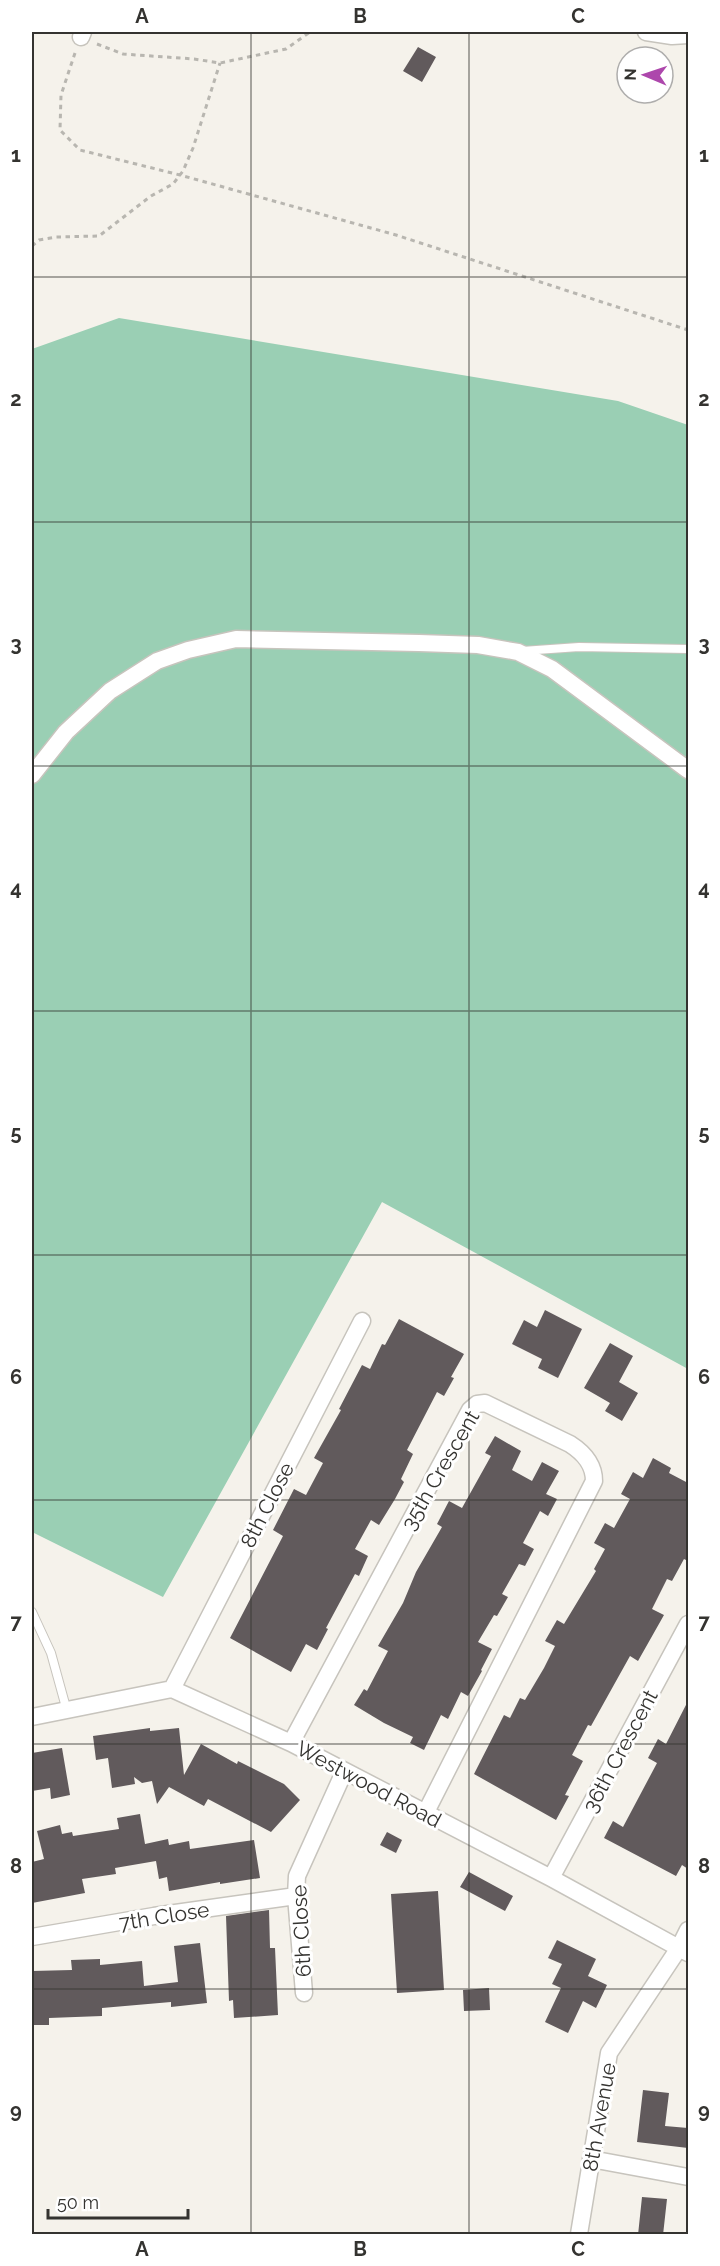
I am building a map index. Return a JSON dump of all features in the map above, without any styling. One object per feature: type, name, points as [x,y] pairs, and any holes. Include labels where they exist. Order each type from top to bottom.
[{"type":"street","points":[[646,32],[672,36],[688,35]]},
{"type":"street","points":[[32,775],[66,732],[110,692],[157,661],[188,650],[236,639],[478,645],[518,652],[552,669],[688,770]]},
{"type":"street","name":"8th Close","points":[[172,1689],[362,1321]]},
{"type":"street","name":"35th Crescent","points":[[291,1743],[470,1410],[477,1404],[485,1403],[570,1444],[580,1451],[594,1469],[594,1481],[425,1814]]},
{"type":"street","name":"36th Crescent","points":[[551,1878],[688,1624]]},
{"type":"street","points":[[32,1716],[172,1689]]},
{"type":"street","name":"Westwood Road","points":[[172,1689],[291,1743],[551,1878],[684,1951]]},
{"type":"street","name":"6th Close","points":[[304,1993],[296,1896],[297,1876],[344,1772]]},
{"type":"street","name":"7th Close","points":[[32,1937],[154,1916],[296,1896]]},
{"type":"street","points":[[684,1951],[688,1930]]},
{"type":"street","name":"8th Avenue","points":[[579,2235],[609,2053],[684,1951]]},
{"type":"street","points":[[591,2159],[688,2177]]},
{"type":"lane","points":[[518,652],[579,647],[688,649]]},
{"type":"lane","points":[[32,1612],[51,1653],[66,1711]]},
{"type":"path","points":[[310,32],[286,49],[220,63],[123,54],[82,34],[61,95],[60,130],[80,150],[180,175],[396,236],[688,330]]},
{"type":"path","points":[[32,246],[39,240],[56,237],[99,236],[151,196],[173,184],[193,148],[220,63]]},
{"type":"green space","points":[[119,318],[618,401],[688,425],[688,1369],[382,1202],[163,1597],[32,1532],[32,349]]},
{"type":"building","points":[[418,47],[436,57],[422,82],[403,71]]},
{"type":"building","points":[[545,1310],[582,1329],[558,1378],[538,1368],[542,1359],[512,1344],[524,1320],[537,1327]]},
{"type":"building","points":[[399,1319],[464,1354],[451,1377],[454,1378],[444,1396],[437,1392],[407,1450],[413,1454],[401,1479],[404,1482],[395,1499],[379,1525],[371,1520],[355,1549],[368,1556],[359,1576],[355,1574],[317,1650],[306,1644],[291,1672],[230,1638],[283,1536],[273,1530],[294,1489],[306,1495],[323,1463],[314,1458],[341,1410],[339,1409],[362,1365],[370,1369],[382,1344],[385,1345]]},
{"type":"building","points":[[610,1343],[633,1356],[619,1382],[638,1393],[622,1421],[605,1411],[610,1403],[584,1388]]},
{"type":"building","points":[[495,1436],[521,1451],[512,1470],[532,1481],[542,1462],[559,1471],[546,1494],[557,1499],[548,1516],[540,1511],[523,1543],[534,1549],[525,1566],[519,1564],[502,1594],[508,1597],[478,1642],[492,1649],[482,1671],[468,1696],[461,1692],[448,1719],[441,1715],[424,1750],[410,1743],[413,1737],[354,1705],[364,1689],[367,1691],[388,1651],[378,1646],[442,1527],[437,1524],[449,1501],[462,1508],[491,1456],[485,1453]]},
{"type":"building","points":[[653,1458],[671,1468],[669,1473],[688,1483],[688,1561],[684,1559],[672,1581],[667,1579],[652,1609],[664,1615],[638,1661],[630,1656],[572,1755],[583,1761],[565,1795],[569,1796],[556,1820],[474,1774],[504,1715],[510,1718],[520,1698],[525,1700],[544,1668],[555,1646],[545,1641],[557,1620],[564,1624],[596,1571],[594,1569],[605,1549],[594,1543],[605,1523],[614,1528],[630,1499],[621,1494],[633,1472],[643,1478]]},
{"type":"building","points":[[688,1701],[688,1869],[682,1865],[676,1876],[604,1838],[613,1821],[623,1827],[657,1763],[648,1758],[658,1739],[666,1744]]},
{"type":"building","points":[[150,1728],[150,1731],[179,1728],[184,1775],[201,1744],[237,1764],[238,1761],[284,1784],[300,1800],[271,1832],[208,1799],[204,1806],[169,1787],[157,1804],[152,1781],[142,1783],[134,1777],[135,1784],[112,1788],[108,1758],[96,1760],[93,1736]]},
{"type":"building","points":[[62,1748],[70,1795],[51,1799],[50,1788],[32,1791],[32,1753]]},
{"type":"building","points":[[140,1814],[145,1844],[168,1839],[169,1845],[189,1841],[190,1849],[254,1840],[260,1878],[169,1891],[167,1877],[159,1879],[156,1861],[115,1868],[116,1874],[82,1879],[85,1893],[32,1903],[32,1862],[44,1859],[37,1831],[60,1825],[62,1834],[72,1832],[73,1836],[119,1829],[117,1818]]},
{"type":"building","points":[[387,1832],[402,1840],[396,1853],[380,1845]]},
{"type":"building","points":[[469,1872],[513,1896],[505,1911],[460,1887]]},
{"type":"building","points":[[438,1891],[444,1990],[397,1993],[391,1894]]},
{"type":"building","points":[[269,1910],[270,1948],[275,1948],[278,2015],[234,2018],[233,2000],[229,2001],[226,1916]]},
{"type":"building","points":[[557,1940],[596,1959],[588,1976],[607,1985],[596,2008],[583,2001],[568,2033],[545,2022],[561,1988],[552,1984],[562,1964],[548,1958]]},
{"type":"building","points":[[200,1943],[207,2003],[171,2007],[171,2002],[102,2008],[102,2016],[49,2018],[49,2025],[32,2025],[32,1971],[72,1970],[71,1960],[100,1959],[100,1965],[142,1961],[144,1986],[178,1982],[174,1946]]},
{"type":"building","points":[[489,1988],[490,2010],[464,2011],[463,1990]]},
{"type":"building","points":[[643,2090],[669,2093],[665,2126],[688,2128],[688,2148],[637,2142]]},
{"type":"building","points":[[642,2197],[667,2199],[663,2235],[638,2235]]}]
